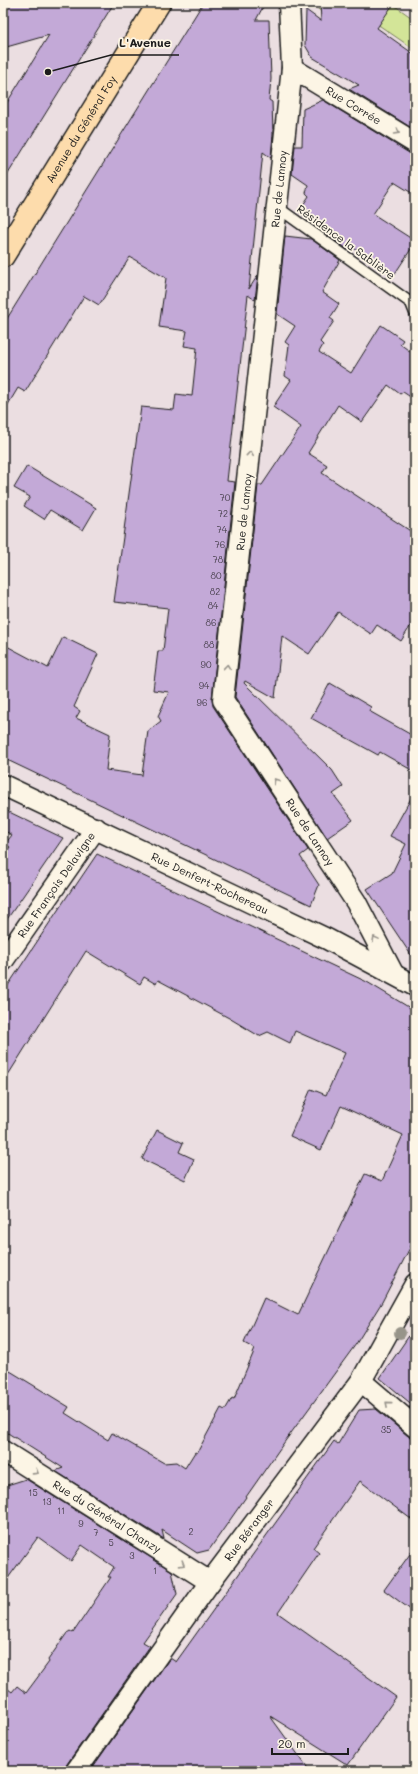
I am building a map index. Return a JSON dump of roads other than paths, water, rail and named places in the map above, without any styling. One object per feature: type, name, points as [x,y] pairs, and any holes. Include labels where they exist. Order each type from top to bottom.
[{"type":"main road","name":"Avenue du Général Foy","points":[[3,256],[159,3]]},
{"type":"street","name":"Rue de Lannoy","points":[[289,3],[292,68],[223,700],[356,902],[393,973]]},
{"type":"street","name":"Rue Corrée","points":[[292,68],[415,143]]},
{"type":"street","name":"Rue Denfert-Rochereau","points":[[3,785],[327,939],[415,986]]},
{"type":"street","name":"Rue François Delavigne","points":[[3,961],[96,828]]},
{"type":"street","name":"Rue Béranger","points":[[76,1771],[210,1582],[361,1381],[415,1284]]},
{"type":"street","points":[[361,1381],[415,1427]]},
{"type":"street","name":"Rue du Général Chanzy","points":[[4,1456],[210,1582]]},
{"type":"lane","name":"Résidence la Sablière","points":[[277,207],[411,303],[415,313]]},
{"type":"place","name":"L'Avenue","points":[[48,72]]}]
